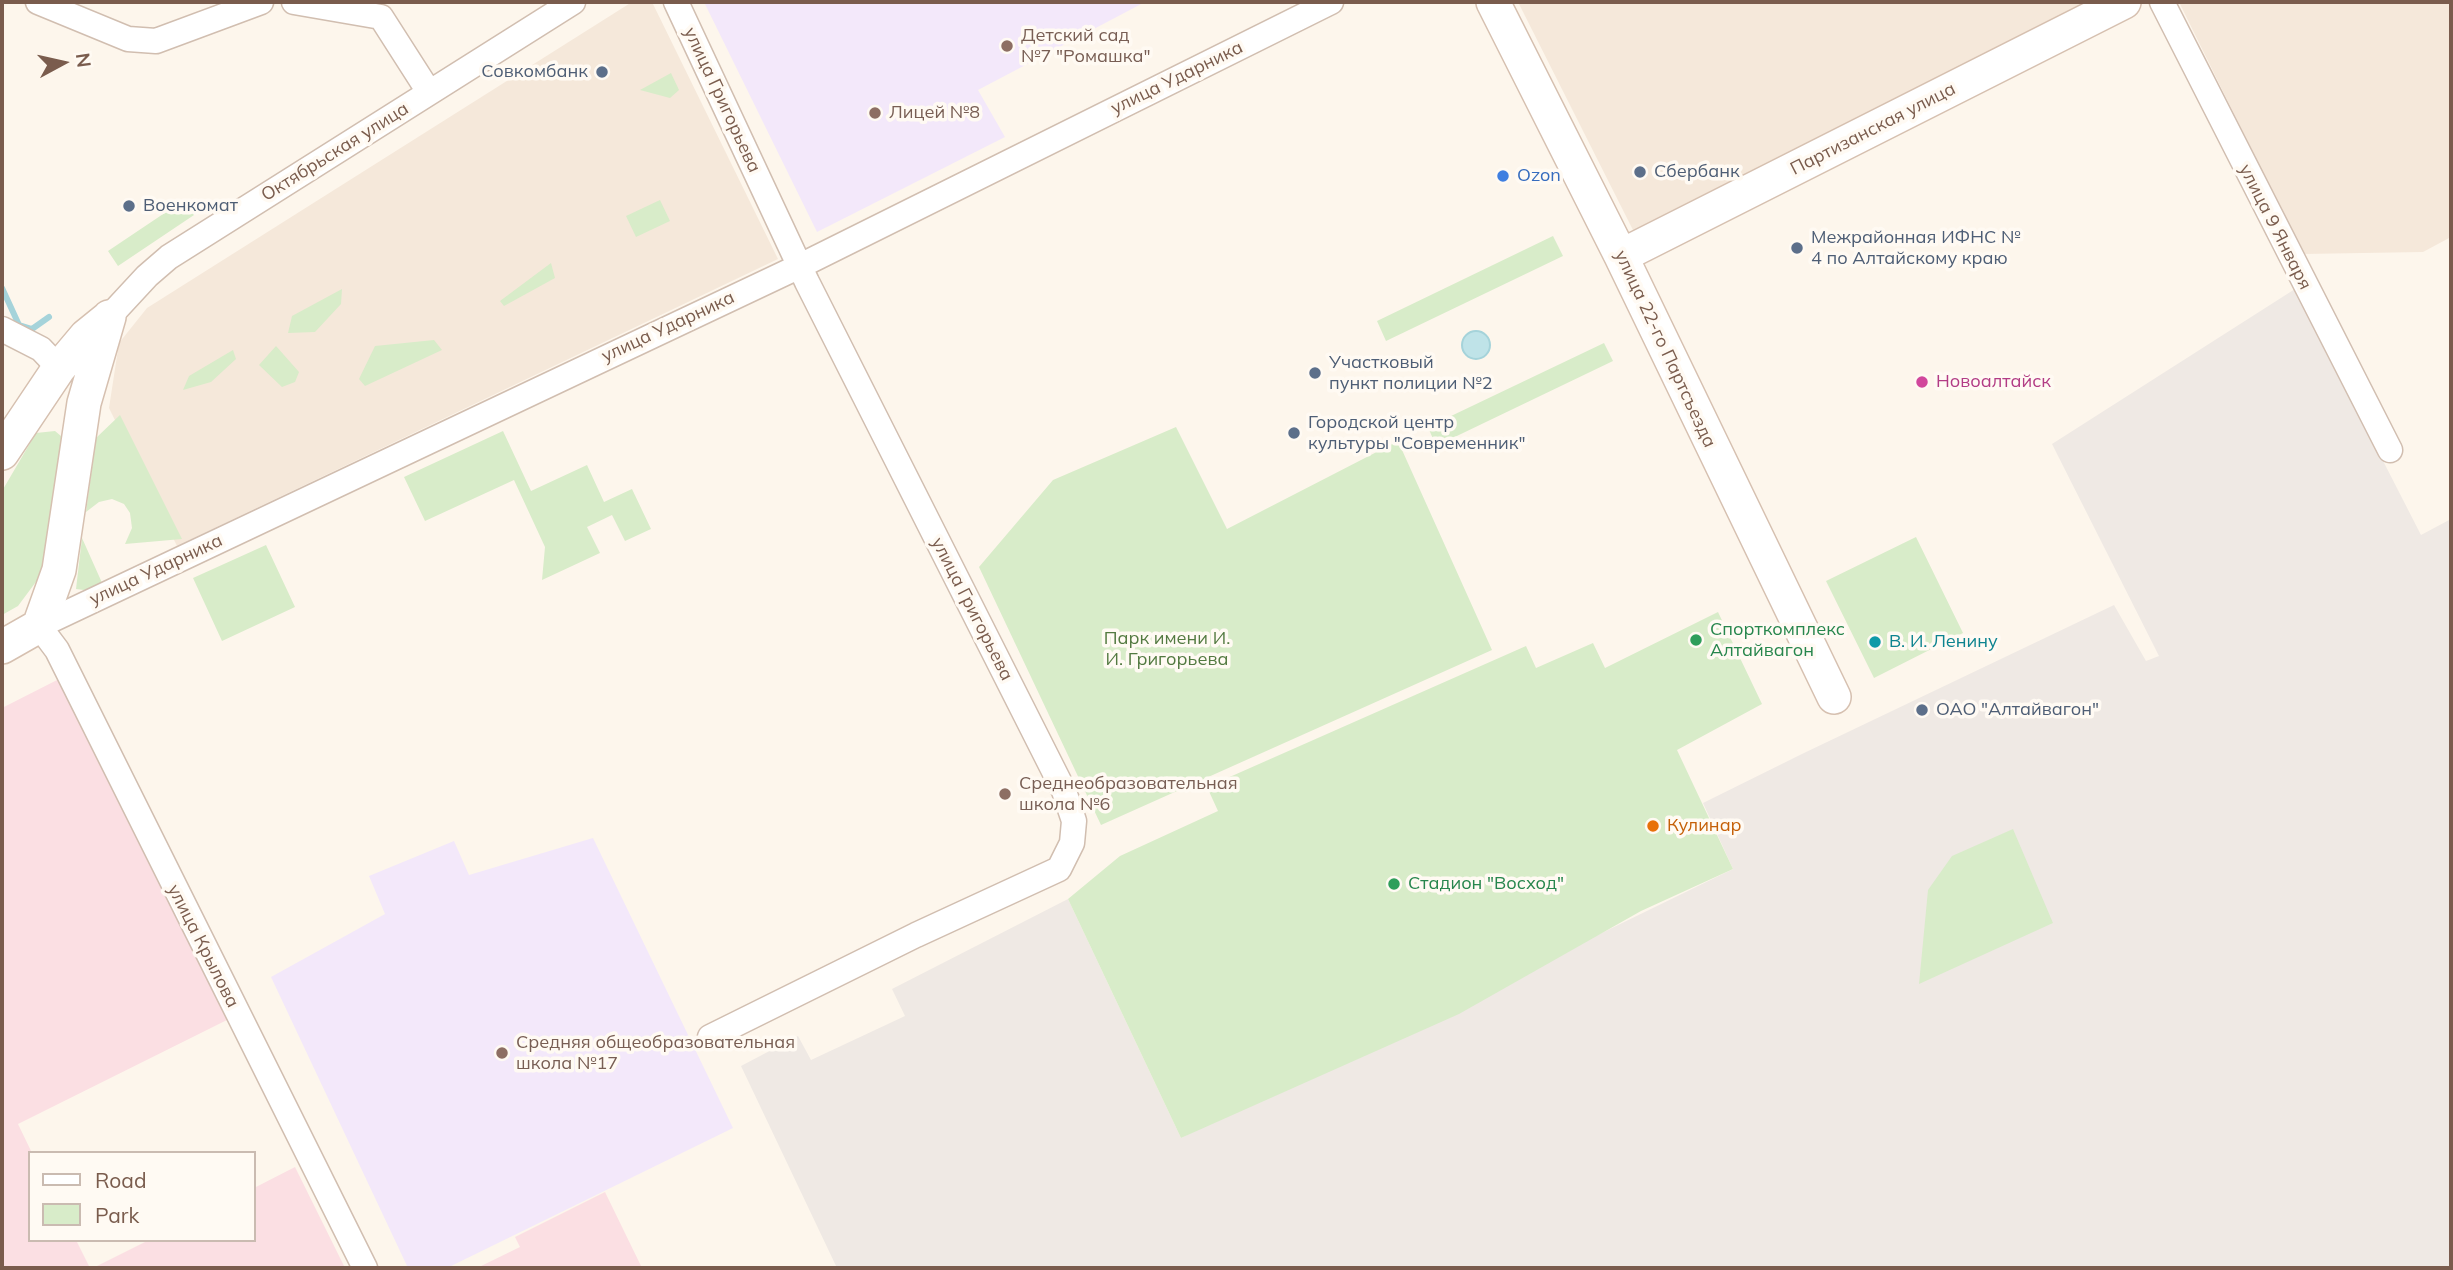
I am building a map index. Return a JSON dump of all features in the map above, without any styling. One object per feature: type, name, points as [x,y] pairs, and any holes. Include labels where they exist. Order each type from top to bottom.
[{"type":"street","points":[[38,2],[128,39],[156,41],[261,2]]},
{"type":"street","points":[[294,2],[381,17],[429,92]]},
{"type":"street","name":"Октябрьская улица","points":[[8,443],[59,368],[86,336],[169,257],[573,2]]},
{"type":"street","name":"улица Григорьева","points":[[676,2],[800,266],[1064,791],[1071,807],[1074,831],[1068,857],[1059,869],[916,934],[710,1037]]},
{"type":"street","name":"улица Ударника","points":[[2,647],[39,626],[800,266],[1331,2]]},
{"type":"street","name":"улица 22-го Партсъезда","points":[[1493,2],[1621,256],[1834,697]]},
{"type":"street","name":"Партизанская улица","points":[[1621,256],[2124,2]]},
{"type":"street","name":"улица 9 Января","points":[[2162,2],[2390,450]]},
{"type":"street","name":"Октябрьская улица","points":[[39,626],[59,570],[84,402],[109,317]]},
{"type":"street","points":[[2,329],[41,349],[59,368]]},
{"type":"street","points":[[8,443],[47,417],[69,427],[76,458]]},
{"type":"street","name":"улица Крылова","points":[[39,626],[57,650],[365,1268]]},
{"type":"shaded area","points":[[632,2],[652,2],[778,259],[177,546],[109,408],[119,343],[147,308]]},
{"type":"shaded area","name":"Лицей №8","points":[[704,2],[1145,2],[978,90],[1005,137],[817,232]]},
{"type":"shaded area","points":[[1518,2],[2098,2],[1635,234]]},
{"type":"shaded area","points":[[2179,2],[2451,2],[2451,237],[2423,252],[2303,254]]},
{"type":"shaded area","points":[[2295,289],[2421,535],[2451,519],[2451,1268],[837,1268],[741,1066],[798,1036],[811,1060],[905,1016],[892,989],[1068,899],[1181,1138],[1733,869],[1703,803],[1804,753],[2114,605],[2146,661],[2159,656],[2052,444]]},
{"type":"shaded area","points":[[61,678],[231,1018],[18,1124],[31,1151],[28,1151],[28,1242],[77,1242],[90,1268],[2,1268],[2,708]]},
{"type":"shaded area","name":"Средняя общеобразовательная школа №17","points":[[593,838],[733,1128],[447,1268],[408,1268],[271,977],[385,914],[369,876],[454,841],[469,875]]},
{"type":"shaded area","points":[[295,1167],[345,1268],[93,1268],[145,1242],[256,1242],[256,1187]]},
{"type":"shaded area","points":[[605,1192],[642,1268],[477,1268],[520,1247],[515,1237]]},
{"type":"green space","points":[[671,73],[679,90],[670,98],[640,90]]},
{"type":"green space","points":[[184,200],[194,215],[118,266],[108,251]]},
{"type":"green space","points":[[660,200],[670,221],[636,237],[626,216]]},
{"type":"green space","points":[[1553,236],[1563,256],[1386,341],[1377,321]]},
{"type":"green space","points":[[551,263],[555,278],[504,306],[500,301]]},
{"type":"green space","points":[[342,289],[341,304],[315,332],[288,333],[292,316]]},
{"type":"green space","points":[[434,340],[442,350],[365,386],[359,379],[375,346]]},
{"type":"green space","points":[[1604,343],[1613,361],[1436,446],[1428,427]]},
{"type":"green space","points":[[276,346],[299,372],[295,382],[282,387],[259,365]]},
{"type":"green space","points":[[233,350],[236,359],[211,382],[183,390],[189,376]]},
{"type":"green space","points":[[120,415],[182,539],[125,544],[132,528],[130,513],[124,504],[112,499],[99,502],[86,512],[96,438]]},
{"type":"green space","name":"Парк имени И. И. Григорьева","points":[[1176,427],[1227,529],[1398,441],[1492,650],[1101,825],[979,567],[1053,480]]},
{"type":"green space","points":[[55,431],[67,441],[47,567],[18,606],[2,615],[2,491],[36,433]]},
{"type":"green space","points":[[503,431],[531,491],[587,465],[604,502],[632,489],[651,529],[625,541],[612,515],[587,527],[600,553],[542,580],[545,547],[514,480],[425,521],[404,477]]},
{"type":"green space","points":[[1916,537],[1963,633],[1874,678],[1826,581]]},
{"type":"green space","points":[[82,538],[103,585],[84,590],[76,589]]},
{"type":"green space","points":[[266,545],[295,607],[222,641],[193,578]]},
{"type":"green space","name":"Стадион \"Восход\"","points":[[1718,612],[1762,704],[1677,750],[1733,869],[1641,911],[1459,1014],[1181,1138],[1068,899],[1120,856],[1218,811],[1207,787],[1526,646],[1536,668],[1593,643],[1605,668]]},
{"type":"green space","points":[[2013,829],[2053,923],[1919,984],[1928,890],[1952,856]]},
{"type":"water","points":[[1476,331],[1486,335],[1490,345],[1486,355],[1476,359],[1466,355],[1462,345],[1466,335]]},
{"type":"waterway","points":[[2,288],[19,325],[32,329],[49,317]]},
{"type":"place","name":"Детский сад №7 \"Ромашка\"","points":[[1007,46]]},
{"type":"place","name":"Совкомбанк","points":[[602,72]]},
{"type":"place","name":"Лицей №8","points":[[875,113]]},
{"type":"place","name":"Сбербанк","points":[[1640,172]]},
{"type":"place","name":"Ozon","points":[[1503,176]]},
{"type":"place","name":"Военкомат","points":[[129,206]]},
{"type":"place","name":"Межрайонная ИФНС № 4 по Алтайскому краю","points":[[1797,248]]},
{"type":"place","name":"Участковый пункт полиции №2","points":[[1315,373]]},
{"type":"place","name":"Новоалтайск","points":[[1922,382]]},
{"type":"place","name":"Городской центр культуры \"Современник\"","points":[[1294,433]]},
{"type":"place","name":"Спорткомплекс Алтайвагон","points":[[1696,640]]},
{"type":"place","name":"В. И. Ленину","points":[[1875,642]]},
{"type":"place","name":"ОАО \"Алтайвагон\"","points":[[1922,710]]},
{"type":"place","name":"Среднеобразовательная школа №6","points":[[1005,794]]},
{"type":"place","name":"Кулинар","points":[[1653,826]]},
{"type":"place","name":"Стадион \"Восход\"","points":[[1394,884]]},
{"type":"place","name":"Средняя общеобразовательная школа №17","points":[[502,1053]]}]
